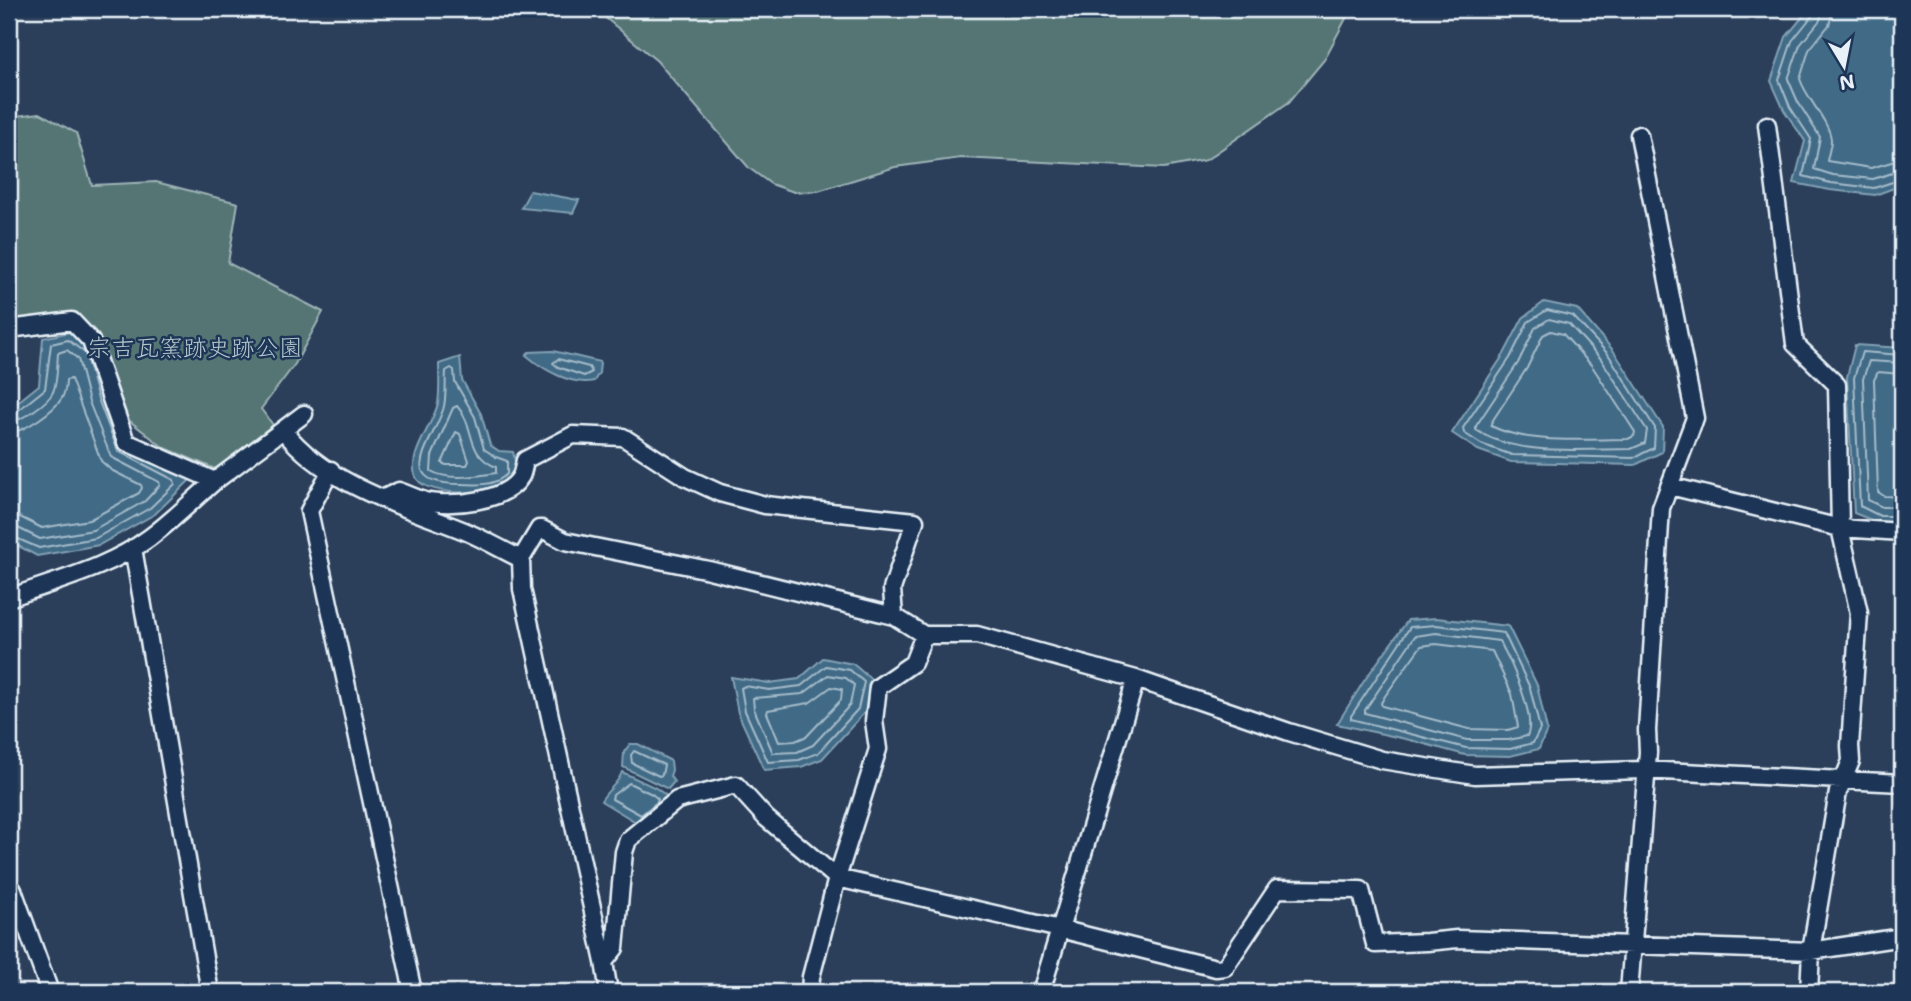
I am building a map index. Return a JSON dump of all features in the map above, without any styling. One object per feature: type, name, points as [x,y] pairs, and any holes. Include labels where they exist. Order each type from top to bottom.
[{"type":"street","points":[[1767,125],[1795,344],[1837,385],[1840,527],[1860,613],[1851,761],[1838,792],[1811,951],[1809,992]]},
{"type":"street","points":[[1629,992],[1646,770],[1661,508],[1695,418],[1639,135]]},
{"type":"street","points":[[9,328],[72,321],[91,341],[126,442],[215,481]]},
{"type":"street","points":[[9,598],[108,561],[148,539],[215,481],[304,414]]},
{"type":"street","points":[[284,430],[310,457],[358,488],[460,529],[521,559]]},
{"type":"street","points":[[382,499],[399,491],[427,501],[471,502],[493,497],[508,490],[521,477],[525,460],[573,435],[623,437],[685,477],[720,493],[765,505],[915,521],[892,589],[894,616]]},
{"type":"street","points":[[331,470],[309,511],[414,992]]},
{"type":"street","points":[[1670,486],[1840,527],[1902,532]]},
{"type":"street","points":[[609,992],[522,589],[521,559],[539,529],[565,541],[709,570],[894,616],[925,635],[977,635],[1136,679],[1289,732],[1382,760],[1475,775],[1646,770],[1902,783]]},
{"type":"street","points":[[133,548],[210,992]]},
{"type":"street","points":[[810,992],[811,977],[837,878],[878,748],[874,721],[878,687],[913,663],[925,635]]},
{"type":"street","points":[[1041,992],[1136,679]]},
{"type":"street","points":[[604,962],[615,948],[624,852],[628,840],[677,800],[737,785],[766,818],[837,878],[1216,968],[1224,967],[1277,889],[1361,890],[1376,944],[1457,939],[1811,951],[1902,937]]},
{"type":"street","points":[[9,888],[13,890],[50,992]]},
{"type":"green space","points":[[595,9],[1351,9],[1324,60],[1289,102],[1206,160],[1164,168],[961,158],[895,167],[818,191],[794,192],[771,184],[749,168],[657,61]]},
{"type":"green space","name":"宗吉瓦窯跡史跡公園","points":[[40,113],[76,133],[92,185],[156,182],[238,203],[228,263],[323,312],[295,364],[261,409],[273,425],[215,469],[163,447],[126,418],[70,317],[9,325],[9,117]]},
{"type":"water","points":[[1809,9],[1902,9],[1902,185],[1875,195],[1794,183],[1805,141],[1784,110],[1771,81],[1786,37]]},
{"type":"water","points":[[530,191],[579,200],[573,213],[521,208]]},
{"type":"water","points":[[1544,302],[1577,309],[1613,350],[1663,427],[1662,452],[1635,465],[1511,462],[1478,450],[1452,433],[1504,354],[1523,318]]},
{"type":"water","points":[[70,332],[91,349],[124,447],[190,480],[155,514],[99,545],[37,556],[9,541],[9,409],[39,385],[43,338]]},
{"type":"water","points":[[1855,345],[1902,348],[1902,523],[1879,523],[1854,513],[1847,377]]},
{"type":"water","points":[[553,351],[600,362],[599,373],[594,381],[567,379],[549,371],[526,355],[529,352]]},
{"type":"water","points":[[460,357],[462,380],[481,414],[490,445],[499,451],[513,452],[515,462],[513,479],[506,485],[481,492],[435,489],[417,479],[414,471],[417,451],[438,403],[439,364]]},
{"type":"water","points":[[1436,618],[1508,626],[1537,685],[1547,730],[1539,749],[1510,756],[1465,755],[1337,724],[1408,620]]},
{"type":"water","points":[[823,658],[853,664],[873,681],[865,712],[822,759],[801,767],[764,770],[738,713],[731,677],[769,683],[799,679]]},
{"type":"water","points":[[630,744],[638,744],[671,761],[670,776],[674,782],[668,789],[623,767],[624,752]]},
{"type":"water","points":[[622,772],[656,788],[672,800],[641,825],[601,801]]}]
